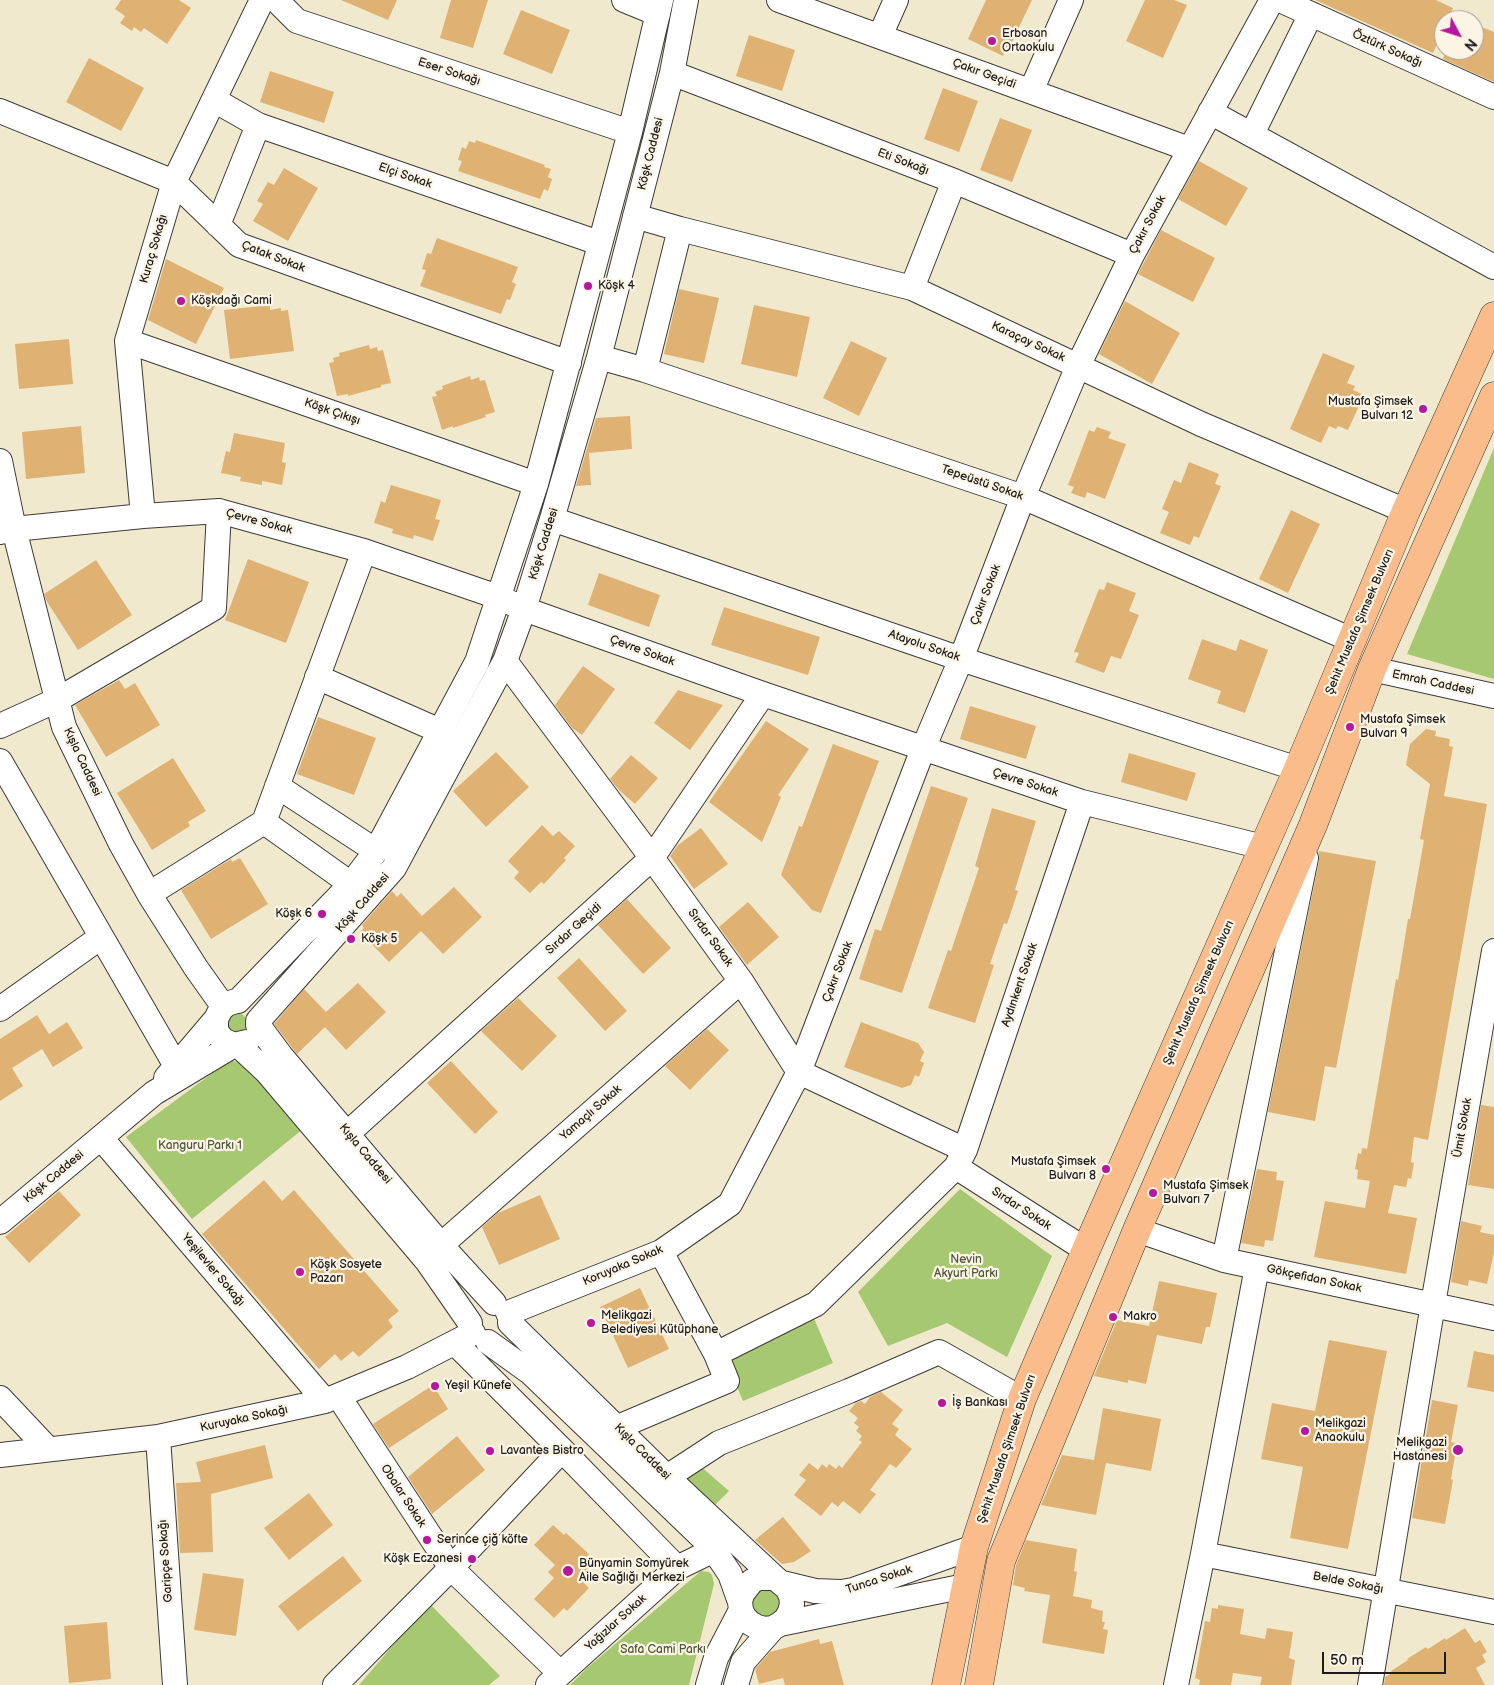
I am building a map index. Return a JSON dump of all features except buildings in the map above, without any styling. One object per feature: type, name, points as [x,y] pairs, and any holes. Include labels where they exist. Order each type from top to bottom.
[{"type":"main road","name":"Şehit Mustafa Şimsek Bulvarı","points":[[946,1685],[974,1547],[1022,1400],[1298,769],[1406,511],[1494,316]]},
{"type":"main road","points":[[979,1685],[1001,1561],[1137,1230],[1313,825],[1372,669],[1494,396]]},
{"type":"street","name":"Kuraç Sokağı","points":[[142,516],[128,341],[174,182],[262,0]]},
{"type":"street","name":"Eser Sokağı","points":[[276,0],[297,21],[630,132]]},
{"type":"street","points":[[624,0],[660,7]]},
{"type":"street","name":"Köşk Caddesi","points":[[258,1023],[394,868],[505,661],[524,609],[552,519],[599,357],[672,73],[686,0]]},
{"type":"street","name":"Çakır Geçidi","points":[[779,0],[1189,149]]},
{"type":"street","points":[[880,36],[896,0]]},
{"type":"street","points":[[1031,91],[1071,0]]},
{"type":"street","name":"Çakır Sokak","points":[[730,1204],[800,1072],[923,749],[961,659],[1023,497],[1078,366],[1132,255],[1272,0]]},
{"type":"street","name":"Öztürk Sokağı","points":[[1280,0],[1494,97]]},
{"type":"street","name":"Köşk Caddesi","points":[[0,1222],[154,1093],[226,1009],[351,884],[376,851],[478,662],[536,484],[630,132],[660,7]]},
{"type":"street","points":[[1252,134],[1311,14]]},
{"type":"street","name":"Eti Sokağı","points":[[672,73],[954,181],[1132,255]]},
{"type":"street","name":"Elçi Sokak","points":[[214,100],[258,125],[599,243]]},
{"type":"street","name":"Çatak Sokak","points":[[0,111],[174,182],[239,245],[568,363]]},
{"type":"street","points":[[1210,112],[1494,267]]},
{"type":"street","points":[[218,225],[258,125]]},
{"type":"street","points":[[912,288],[954,181]]},
{"type":"street","name":"Karaçay Sokak","points":[[635,216],[912,288],[1201,424],[1406,511]]},
{"type":"street","points":[[645,370],[680,229]]},
{"type":"street","name":"Köşk Çıkışı","points":[[128,341],[536,484]]},
{"type":"street","name":"Tepeüstü Sokak","points":[[599,357],[645,370],[1023,497],[1352,640]]},
{"type":"street","name":"Kışla Caddesi","points":[[0,461],[7,530],[64,727],[120,844],[196,968],[226,1009]]},
{"type":"street","points":[[0,726],[57,700],[214,608],[219,511]]},
{"type":"street","name":"Çevre Sokak","points":[[7,530],[142,516],[219,511],[364,551],[498,597],[524,609],[763,694],[1082,802],[1263,847]]},
{"type":"street","name":"Atayolu Sokak","points":[[552,519],[961,659],[1298,769]]},
{"type":"street","points":[[149,894],[264,822],[364,551]]},
{"type":"street","name":"Sırdar Sokak","points":[[505,661],[741,981],[800,1072],[960,1159],[1086,1250]]},
{"type":"street","name":"Emrah Caddesi","points":[[1372,669],[1494,696]]},
{"type":"street","points":[[317,677],[440,731]]},
{"type":"street","name":"Sırdar Geçidi","points":[[348,1133],[652,858],[763,694]]},
{"type":"street","points":[[0,761],[176,1066]]},
{"type":"street","points":[[277,786],[376,851]]},
{"type":"street","name":"Aydınkent Sokak","points":[[960,1159],[1082,802]]},
{"type":"street","points":[[264,822],[351,884]]},
{"type":"street","points":[[1224,1260],[1313,825]]},
{"type":"street","points":[[0,1009],[102,937]]},
{"type":"street","name":"Ümit Sokak","points":[[1370,1685],[1494,951]]},
{"type":"street","name":"Yamaçlı Sokak","points":[[441,1245],[741,981]]},
{"type":"street","points":[[154,1093],[236,1045],[252,1039],[258,1023],[256,1014],[245,1003],[226,1009],[215,1027],[220,1038],[236,1045]]},
{"type":"street","name":"Kışla Caddesi","points":[[258,1023],[281,1056],[441,1245],[504,1313],[667,1477],[778,1580]]},
{"type":"street","name":"Kışla Caddesi","points":[[236,1045],[267,1072],[427,1261],[472,1335],[530,1373],[714,1550],[730,1574],[740,1606]]},
{"type":"street","name":"Yeşilevler Sokağı","points":[[101,1138],[332,1399]]},
{"type":"street","points":[[716,1354],[816,1304],[960,1159]]},
{"type":"street","name":"Koruyaka Sokak","points":[[504,1313],[660,1252],[730,1204]]},
{"type":"street","name":"Gökçefidan Sokak","points":[[1137,1230],[1224,1260],[1494,1318]]},
{"type":"street","points":[[618,1427],[727,1381],[716,1354],[660,1252]]},
{"type":"street","points":[[1176,1685],[1203,1554],[1257,1267]]},
{"type":"street","points":[[472,1335],[495,1342],[502,1339],[509,1330],[504,1313],[483,1303],[477,1307],[472,1313],[472,1335],[562,1450],[677,1568]]},
{"type":"street","name":"Kuruyaka Sokağı","points":[[0,1455],[158,1437],[332,1399],[407,1367],[472,1335]]},
{"type":"street","points":[[667,1477],[718,1442],[848,1391],[939,1352],[1022,1400]]},
{"type":"street","points":[[0,1398],[48,1449]]},
{"type":"street","name":"Obalar Sokak","points":[[332,1399],[450,1568],[554,1679]]},
{"type":"street","name":"Garipçe Sokağı","points":[[158,1437],[175,1685]]},
{"type":"street","points":[[335,1685],[562,1450]]},
{"type":"street","name":"Tunca Sokak","points":[[778,1580],[815,1591],[840,1592],[853,1590],[974,1547]]},
{"type":"street","name":"Yağızlar Sokak","points":[[554,1679],[677,1568],[714,1550]]},
{"type":"street","name":"Belde Sokağı","points":[[1203,1554],[1494,1612]]},
{"type":"street","points":[[708,1685],[716,1658],[740,1606],[742,1594],[752,1581],[759,1578],[778,1580],[787,1588],[791,1596],[790,1612],[743,1662],[736,1685]]},
{"type":"street","name":"Tunca Sokak","points":[[777,1626],[965,1586]]},
{"type":"street","points":[[740,1606],[744,1617],[757,1627],[765,1629],[777,1626]]},
{"type":"green space","points":[[1494,448],[1494,679],[1407,654]]},
{"type":"green space","points":[[233,1013],[241,1013],[247,1019],[247,1027],[241,1033],[233,1033],[227,1027],[227,1019]]},
{"type":"green space","name":"Kanguru Parkı 1","points":[[233,1061],[245,1063],[303,1129],[192,1219],[126,1137],[226,1063]]},
{"type":"green space","name":"Nevin Akyurt Parkı","points":[[960,1189],[1052,1256],[1007,1357],[947,1323],[888,1346],[858,1292]]},
{"type":"green space","points":[[813,1316],[833,1363],[743,1401],[723,1354]]},
{"type":"green space","points":[[691,1458],[729,1491],[708,1512],[671,1477]]},
{"type":"green space","name":"Safa Cami Parkı","points":[[701,1571],[709,1572],[712,1575],[714,1584],[689,1685],[570,1685],[587,1668]]},
{"type":"green space","points":[[772,1588],[781,1599],[778,1613],[765,1619],[753,1612],[751,1597],[757,1590]]},
{"type":"green space","points":[[429,1603],[500,1676],[489,1685],[359,1685]]},
{"type":"place","name":"Erbosan Ortaokulu","points":[[992,41]]},
{"type":"place","name":"Köşk 4","points":[[588,286]]},
{"type":"place","name":"Köşkdağı Cami","points":[[181,301]]},
{"type":"place","name":"Mustafa Şimsek Bulvarı 12","points":[[1423,409]]},
{"type":"place","name":"Mustafa Şimsek Bulvarı 9","points":[[1350,727]]},
{"type":"place","name":"Köşk 6","points":[[322,914]]},
{"type":"place","name":"Köşk 5","points":[[351,939]]},
{"type":"place","name":"Mustafa Şimsek Bulvarı 8","points":[[1106,1169]]},
{"type":"place","name":"Mustafa Şimsek Bulvarı 7","points":[[1153,1193]]},
{"type":"place","name":"Köşk Sosyete Pazarı","points":[[300,1272]]},
{"type":"place","name":"Makro","points":[[1113,1317]]},
{"type":"place","name":"Melikgazi Belediyesi Kütüphane","points":[[591,1323]]},
{"type":"place","name":"Yeşil Künefe","points":[[435,1386]]},
{"type":"place","name":"İş Bankası","points":[[942,1403]]},
{"type":"place","name":"Melikgazi Anaokulu","points":[[1305,1431]]},
{"type":"place","name":"Melikgazi Hastanesi","points":[[1458,1450]]},
{"type":"place","name":"Lavantes Bistro","points":[[490,1451]]},
{"type":"place","name":"Serince çiğ köfte","points":[[427,1540]]},
{"type":"place","name":"Köşk Eczanesi","points":[[472,1559]]},
{"type":"place","name":"Bünyamin Somyürek Aile Sağlığı Merkezi","points":[[568,1571]]}]
